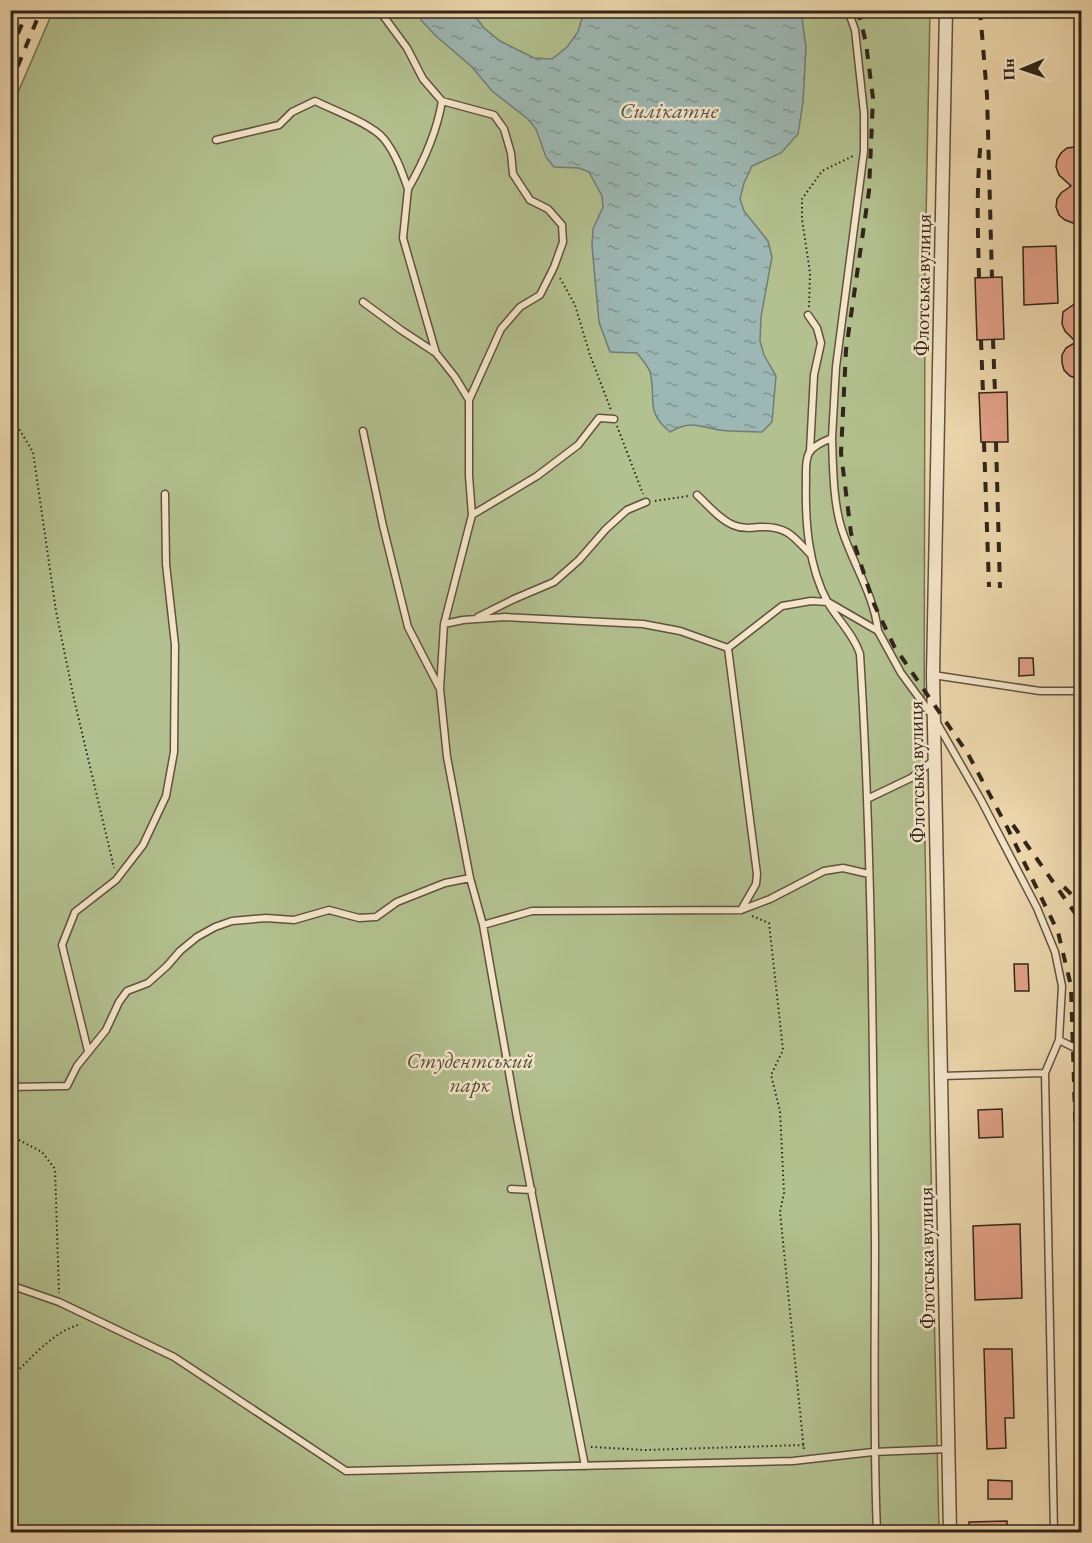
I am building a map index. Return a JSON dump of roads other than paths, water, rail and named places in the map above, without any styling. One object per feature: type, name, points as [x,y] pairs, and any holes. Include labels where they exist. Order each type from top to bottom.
[{"type":"street","name":"Флотська вулиця","points":[[946,10],[933,675],[950,1533]]},
{"type":"lane","points":[[379,10],[407,48],[423,79],[442,100],[494,116],[504,129],[511,153],[513,174],[530,200],[548,209],[562,225],[563,242],[540,295],[520,308],[501,328],[469,400],[469,476],[472,515],[444,624],[440,689],[447,757],[470,878],[483,925],[517,1118],[585,1466]]},
{"type":"lane","points":[[848,10],[855,30],[864,113],[864,151],[836,367],[832,438],[834,484],[841,528],[876,614],[878,631],[901,673],[934,717],[981,800],[1037,908],[1054,952],[1062,986],[1059,1040],[1045,1073],[1054,1533]]},
{"type":"lane","points":[[436,353],[403,238],[408,189],[421,166],[438,123],[442,100]]},
{"type":"lane","points":[[216,140],[279,125],[292,112],[315,101],[353,118],[382,137],[398,160],[408,189]]},
{"type":"lane","points":[[363,302],[436,353],[456,376],[469,400]]},
{"type":"lane","points":[[808,315],[817,328],[820,342],[814,375],[810,451],[806,460],[808,541],[817,576],[828,602],[857,644],[860,654],[869,874],[875,1242],[873,1452],[876,1533]]},
{"type":"lane","points":[[472,515],[537,476],[578,445],[599,418],[614,419]]},
{"type":"lane","points":[[363,431],[408,627],[440,689]]},
{"type":"lane","points":[[810,451],[818,444],[832,438]]},
{"type":"lane","points":[[88,1051],[62,945],[75,912],[116,879],[143,844],[166,796],[174,752],[175,645],[166,564],[165,494]]},
{"type":"lane","points":[[697,495],[723,520],[735,526],[781,528],[794,537],[812,556]]},
{"type":"lane","points":[[475,619],[554,582],[579,560],[606,529],[627,510],[646,502]]},
{"type":"lane","points":[[728,648],[783,606],[811,601],[828,602],[878,631]]},
{"type":"lane","points":[[444,624],[505,617],[643,624],[680,631],[728,648]]},
{"type":"lane","points":[[728,648],[757,874],[756,884],[741,910]]},
{"type":"lane","points":[[933,675],[1040,691],[1082,692]]},
{"type":"lane","points":[[867,799],[911,778],[935,760]]},
{"type":"lane","points":[[483,925],[532,911],[741,910],[770,899],[824,871],[843,868],[869,874]]},
{"type":"lane","points":[[10,1087],[67,1086],[77,1065],[106,1030],[119,1002],[127,991],[148,982],[197,937],[215,927],[232,921],[266,918],[294,920],[329,910],[359,918],[376,917],[397,902],[445,883],[470,878]]},
{"type":"lane","points":[[1059,1040],[1072,1047],[1082,1045]]},
{"type":"lane","points":[[942,1076],[1045,1073]]},
{"type":"lane","points":[[511,1189],[532,1190]]},
{"type":"lane","points":[[10,1285],[59,1302],[174,1357],[346,1471],[805,1460],[873,1452],[949,1449]]},
{"type":"water","name":"Силікатне","points":[[419,11],[471,11],[484,28],[500,41],[534,58],[552,59],[567,47],[578,32],[584,11],[801,11],[806,47],[803,102],[798,134],[781,153],[752,166],[740,199],[744,211],[768,241],[772,257],[761,317],[760,341],[764,355],[776,376],[772,422],[762,432],[724,431],[689,425],[670,432],[662,424],[654,411],[652,382],[648,367],[637,353],[610,352],[599,322],[592,246],[593,229],[603,207],[602,196],[589,172],[579,168],[554,167],[546,157],[536,129],[528,119],[492,91],[472,67],[436,36],[421,20]]},
{"type":"railway","points":[[10,52],[28,10]]},
{"type":"railway","points":[[10,85],[41,10]]},
{"type":"railway","points":[[858,10],[866,43],[873,98],[869,191],[846,350],[841,453],[851,533],[873,602],[894,646],[968,754],[1007,827],[1058,932],[1071,986],[1082,1343]]},
{"type":"railway","points":[[980,10],[987,95],[992,278]]},
{"type":"railway","points":[[979,278],[978,192],[981,140]]},
{"type":"railway","points":[[993,339],[995,393]]},
{"type":"railway","points":[[981,340],[983,393]]},
{"type":"railway","points":[[984,442],[989,587]]},
{"type":"railway","points":[[996,442],[1000,588]]},
{"type":"railway","points":[[1013,825],[1082,923]]},
{"type":"railway","points":[[1064,887],[1082,905]]},
{"type":"park label","name":"Студентський парк","points":[[470,1072]]}]
